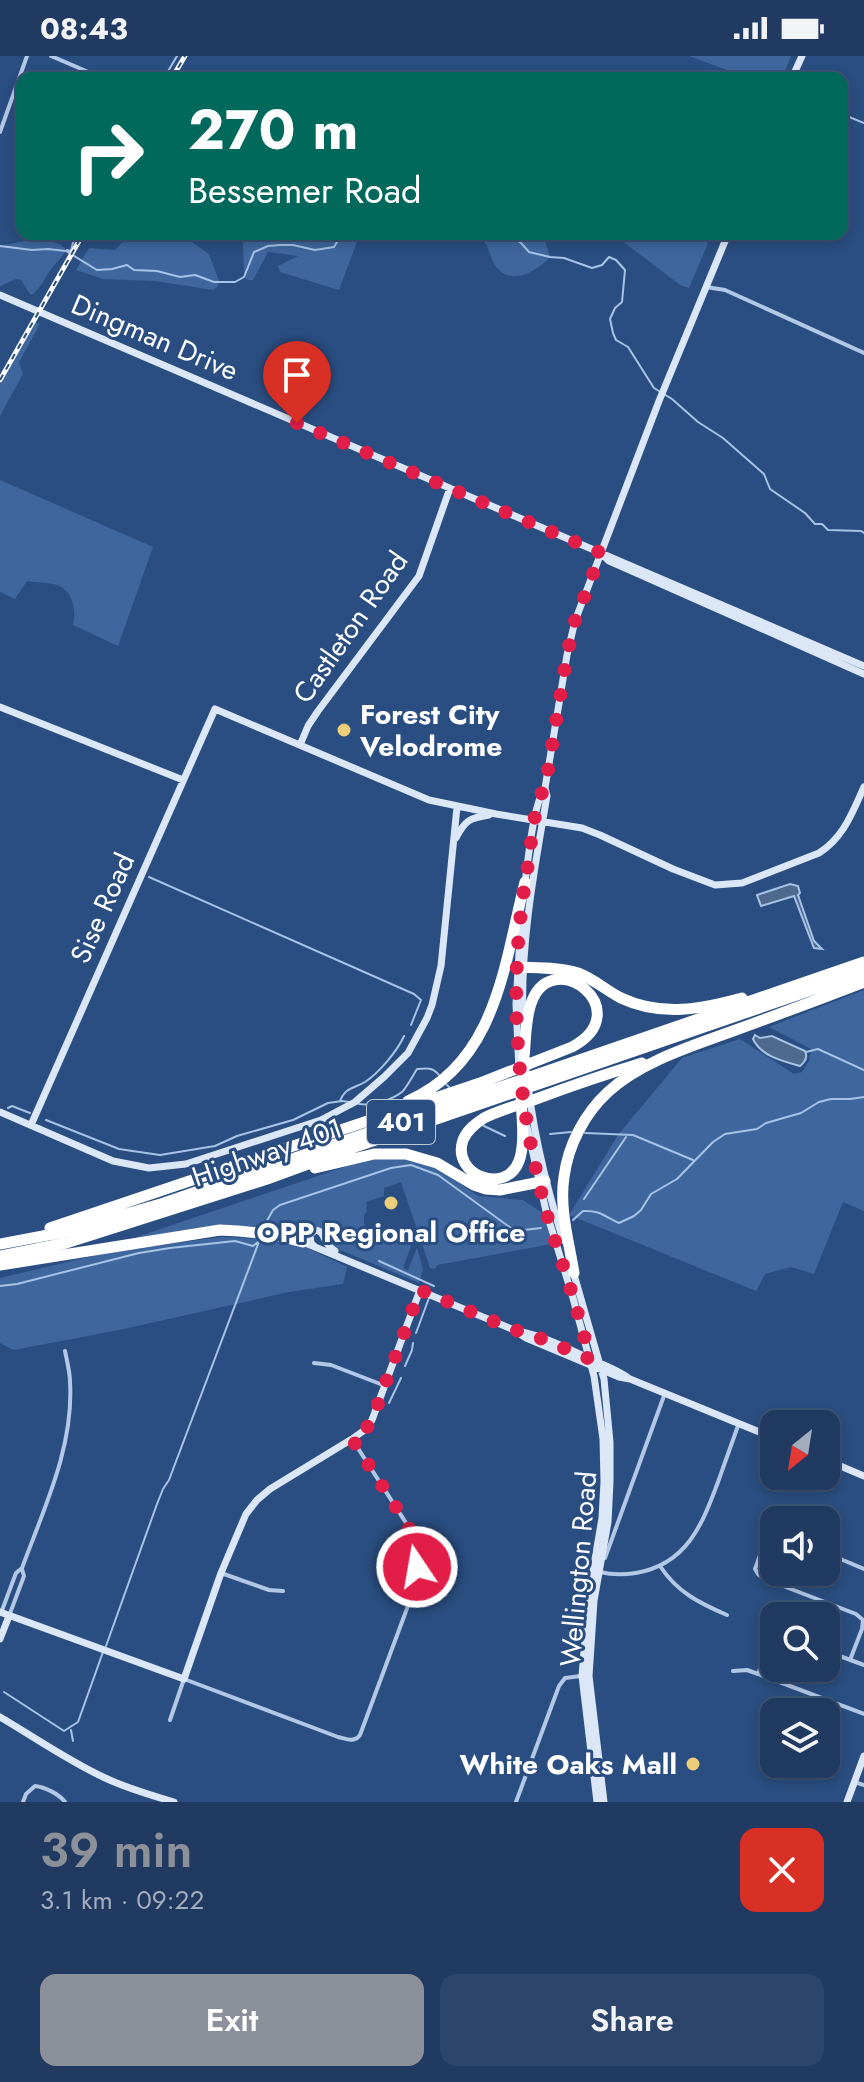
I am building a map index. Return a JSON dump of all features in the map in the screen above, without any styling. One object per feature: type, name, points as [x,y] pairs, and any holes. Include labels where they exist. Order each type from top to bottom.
[{"type":"highway","points":[[339,1131],[351,1123],[413,1099],[458,1067],[489,1018],[498,994],[525,882]]},
{"type":"highway","name":"Highway 401","points":[[0,1242],[64,1232],[164,1203],[864,962]]},
{"type":"highway","points":[[520,967],[578,973],[634,1004],[668,1010],[705,1007],[781,986],[797,985]]},
{"type":"highway","name":"Highway 401","points":[[0,1256],[66,1243],[267,1179],[864,972]]},
{"type":"highway","points":[[0,1242],[67,1223],[537,1062],[583,1041],[591,1034],[596,1022],[596,1009],[587,989],[574,981],[554,980],[537,992],[529,1013],[521,1058]]},
{"type":"highway","points":[[521,1093],[525,1112],[522,1150],[515,1168],[503,1178],[482,1178],[470,1170],[461,1155],[461,1146],[465,1134],[485,1118],[585,1081],[683,1049],[864,982]]},
{"type":"highway","points":[[574,1273],[563,1202],[569,1154],[578,1133],[609,1090],[632,1073],[683,1049]]},
{"type":"highway","points":[[267,1179],[278,1179],[374,1154],[406,1154],[437,1163],[486,1189],[500,1190],[542,1181]]},
{"type":"highway","points":[[0,1265],[220,1230],[255,1231],[303,1242]]},
{"type":"main road","points":[[521,1093],[520,967],[525,882],[547,796],[545,788],[575,621],[659,401],[726,240]]},
{"type":"main road","name":"Dingman Drive","points":[[0,295],[864,666]]},
{"type":"main road","name":"Castleton Road","points":[[300,745],[312,718],[419,576],[450,488]]},
{"type":"main road","name":"Dingman Drive","points":[[601,553],[617,565],[864,674]]},
{"type":"main road","points":[[0,707],[183,780]]},
{"type":"main road","name":"Sise Road","points":[[31,1125],[215,709],[300,745]]},
{"type":"main road","points":[[300,745],[429,800],[582,828],[715,885],[735,884],[829,847],[845,827],[864,787]]},
{"type":"main road","points":[[0,1112],[113,1161],[149,1168],[186,1164],[321,1120],[355,1102],[408,1053],[427,1018],[439,978],[457,807]]},
{"type":"main road","points":[[453,845],[466,822],[496,814]]},
{"type":"main road","points":[[520,967],[539,821]]},
{"type":"main road","name":"Wellington Road","points":[[521,1058],[525,1112],[595,1365],[604,1482],[586,1676],[597,1802]]},
{"type":"main road","name":"Wellington Road","points":[[542,1181],[574,1273],[608,1416],[608,1522],[596,1571]]},
{"type":"main road","points":[[317,1248],[311,1243],[310,1235],[319,1230],[329,1248],[413,1284],[420,1290]]},
{"type":"main road","points":[[303,1242],[760,1432]]},
{"type":"main road","points":[[0,1639],[3,1614],[184,1679],[244,1517],[270,1489],[366,1429],[420,1290]]},
{"type":"main road","points":[[840,1466],[864,1476]]},
{"type":"main road","name":"Wellington Road","points":[[586,1676],[604,1802]]},
{"type":"main road","points":[[0,1717],[104,1778],[174,1802]]},
{"type":"main road","points":[[847,1802],[864,1756]]},
{"type":"street","points":[[51,56],[88,72]]},
{"type":"street","points":[[0,132],[16,87]]},
{"type":"street","points":[[706,287],[725,290],[864,353]]},
{"type":"street","points":[[3,1614],[24,1576],[22,1568],[64,1448],[70,1387],[65,1351]]},
{"type":"street","points":[[314,1363],[331,1365],[385,1386]]},
{"type":"street","points":[[665,1393],[596,1571],[624,1575],[645,1572],[677,1555],[697,1532],[739,1423]]},
{"type":"street","points":[[170,1720],[184,1679],[338,1737],[351,1741],[360,1735],[412,1595],[417,1563],[415,1544],[408,1526],[352,1439]]},
{"type":"street","points":[[760,1556],[755,1569],[760,1575]]},
{"type":"street","points":[[840,1559],[864,1569]]},
{"type":"street","points":[[660,1566],[668,1579],[688,1596],[727,1615]]},
{"type":"street","points":[[221,1573],[269,1590],[283,1591]]},
{"type":"street","points":[[783,1586],[856,1614],[863,1620],[850,1660]]},
{"type":"street","points":[[840,1656],[864,1665]]},
{"type":"street","points":[[758,1674],[760,1669]]},
{"type":"street","points":[[733,1671],[747,1670],[864,1714]]},
{"type":"street","points":[[516,1802],[559,1686],[565,1678],[586,1676]]},
{"type":"street","points":[[854,1782],[864,1785]]},
{"type":"street","points":[[23,1802],[35,1786],[65,1802]]},
{"type":"shaded area","points":[[689,56],[791,56],[784,72],[733,72]]},
{"type":"shaded area","points":[[30,240],[55,242],[66,250],[33,294],[21,280],[0,286],[0,246]]},
{"type":"shaded area","points":[[124,240],[189,240],[209,254],[218,286],[213,290],[155,281],[103,279],[76,270],[89,248],[115,250]]},
{"type":"shaded area","points":[[358,240],[339,290],[280,272],[278,266],[298,256],[268,252],[253,280],[248,280],[244,277],[243,242]]},
{"type":"shaded area","points":[[541,240],[545,241],[550,257],[526,274],[512,276],[495,265],[484,241]]},
{"type":"shaded area","points":[[621,240],[709,240],[689,288],[680,285]]},
{"type":"shaded area","points":[[35,322],[40,324],[19,362],[23,374],[0,416],[0,385]]},
{"type":"shaded area","points":[[0,480],[153,547],[118,646],[73,625],[72,600],[59,586],[27,581],[15,599],[0,592]]},
{"type":"shaded area","points":[[790,884],[798,886],[798,895],[814,941],[822,949],[814,948],[794,896],[761,906],[757,895]]},
{"type":"shaded area","points":[[864,990],[864,1211],[843,1202],[814,1274],[791,1267],[765,1274],[756,1291],[569,1215],[618,1135],[682,1058],[740,1039],[794,1074],[802,1072],[809,1061],[811,1049],[769,1027]]},
{"type":"shaded area","points":[[755,1035],[760,1038],[772,1036],[805,1051],[806,1059],[800,1066],[773,1057],[761,1050],[753,1039]]},
{"type":"shaded area","points":[[407,1157],[434,1166],[478,1196],[523,1200],[544,1214],[552,1244],[430,1268],[401,1182],[384,1188],[384,1196],[366,1202],[364,1222],[371,1245],[403,1235],[402,1228],[410,1227],[414,1238],[403,1268],[408,1270],[417,1248],[423,1269],[419,1283],[331,1246],[322,1229],[316,1226],[303,1233],[284,1222],[281,1227],[297,1237],[274,1230],[234,1225],[128,1240],[368,1159]]},
{"type":"shaded area","points":[[223,1237],[274,1240],[305,1247],[347,1267],[343,1284],[289,1292],[14,1350],[0,1343],[0,1278],[119,1250]]},
{"type":"waterway","points":[[168,72],[177,56]]},
{"type":"waterway","points":[[848,116],[864,123]]},
{"type":"waterway","points":[[67,250],[71,251],[74,240]]},
{"type":"waterway","points":[[0,246],[66,251],[97,270],[127,265],[134,270],[157,271],[180,277],[195,275],[214,282],[235,282],[244,277],[254,252],[268,246],[293,245],[315,250],[334,247],[338,240]]},
{"type":"waterway","points":[[517,240],[529,252],[564,258],[592,268],[602,265],[609,257],[616,260],[625,270],[622,302],[610,319],[613,333],[616,340],[628,347],[654,388],[723,438],[764,474],[770,489],[805,513],[815,524],[822,524],[828,530],[864,533]]},
{"type":"waterway","points":[[149,877],[414,994],[421,1000],[411,1025]]},
{"type":"waterway","points":[[340,1101],[347,1091],[365,1082],[382,1067],[404,1036]]},
{"type":"waterway","points":[[806,1052],[818,1049],[864,1070]]},
{"type":"waterway","points":[[359,1104],[376,1103],[399,1094],[417,1069],[432,1069],[439,1075]]},
{"type":"waterway","points":[[573,1220],[583,1211],[594,1211],[619,1223],[634,1216],[651,1194],[677,1179],[725,1134],[757,1129],[766,1123],[801,1113],[819,1102],[864,1097]]},
{"type":"waterway","points":[[46,1120],[119,1149],[160,1155],[215,1146],[237,1136],[293,1120],[328,1103],[349,1102]]},
{"type":"waterway","points":[[8,1108],[12,1106],[30,1113]]},
{"type":"waterway","points":[[484,1126],[505,1136]]},
{"type":"waterway","points":[[550,1134],[571,1132]]},
{"type":"waterway","points":[[585,1133],[633,1135],[693,1160]]},
{"type":"waterway","points":[[584,1199],[626,1137]]},
{"type":"waterway","points":[[264,1226],[273,1210],[280,1205],[391,1168],[411,1165],[438,1175],[515,1231],[541,1228]]},
{"type":"waterway","points":[[106,1646],[157,1504],[169,1480],[260,1239]]},
{"type":"waterway","points":[[0,1286],[139,1253],[235,1241],[253,1246],[258,1242]]},
{"type":"waterway","points":[[379,1261],[434,1286]]},
{"type":"waterway","points":[[416,1333],[429,1298]]},
{"type":"waterway","points":[[405,1366],[413,1343]]},
{"type":"waterway","points":[[389,1403],[401,1378]]},
{"type":"waterway","points":[[4,1692],[64,1731],[78,1722],[103,1652]]},
{"type":"waterway","points":[[71,1730],[73,1741]]},
{"type":"railway","points":[[176,72],[185,56]]},
{"type":"railway","points":[[0,380],[80,240]]},
{"type":"place","name":"Forest City Velodrome","points":[[344,730]]},
{"type":"place","name":"OPP Regional Office","points":[[391,1203]]},
{"type":"place","name":"White Oaks Mall","points":[[693,1764]]},
{"type":"route","points":[[297,423],[601,553],[575,621],[545,788],[535,821],[519,933],[516,1004],[518,1059],[527,1130],[546,1211],[590,1359],[420,1290],[378,1408],[366,1429],[352,1439],[408,1526],[415,1544],[417,1567]]}]
